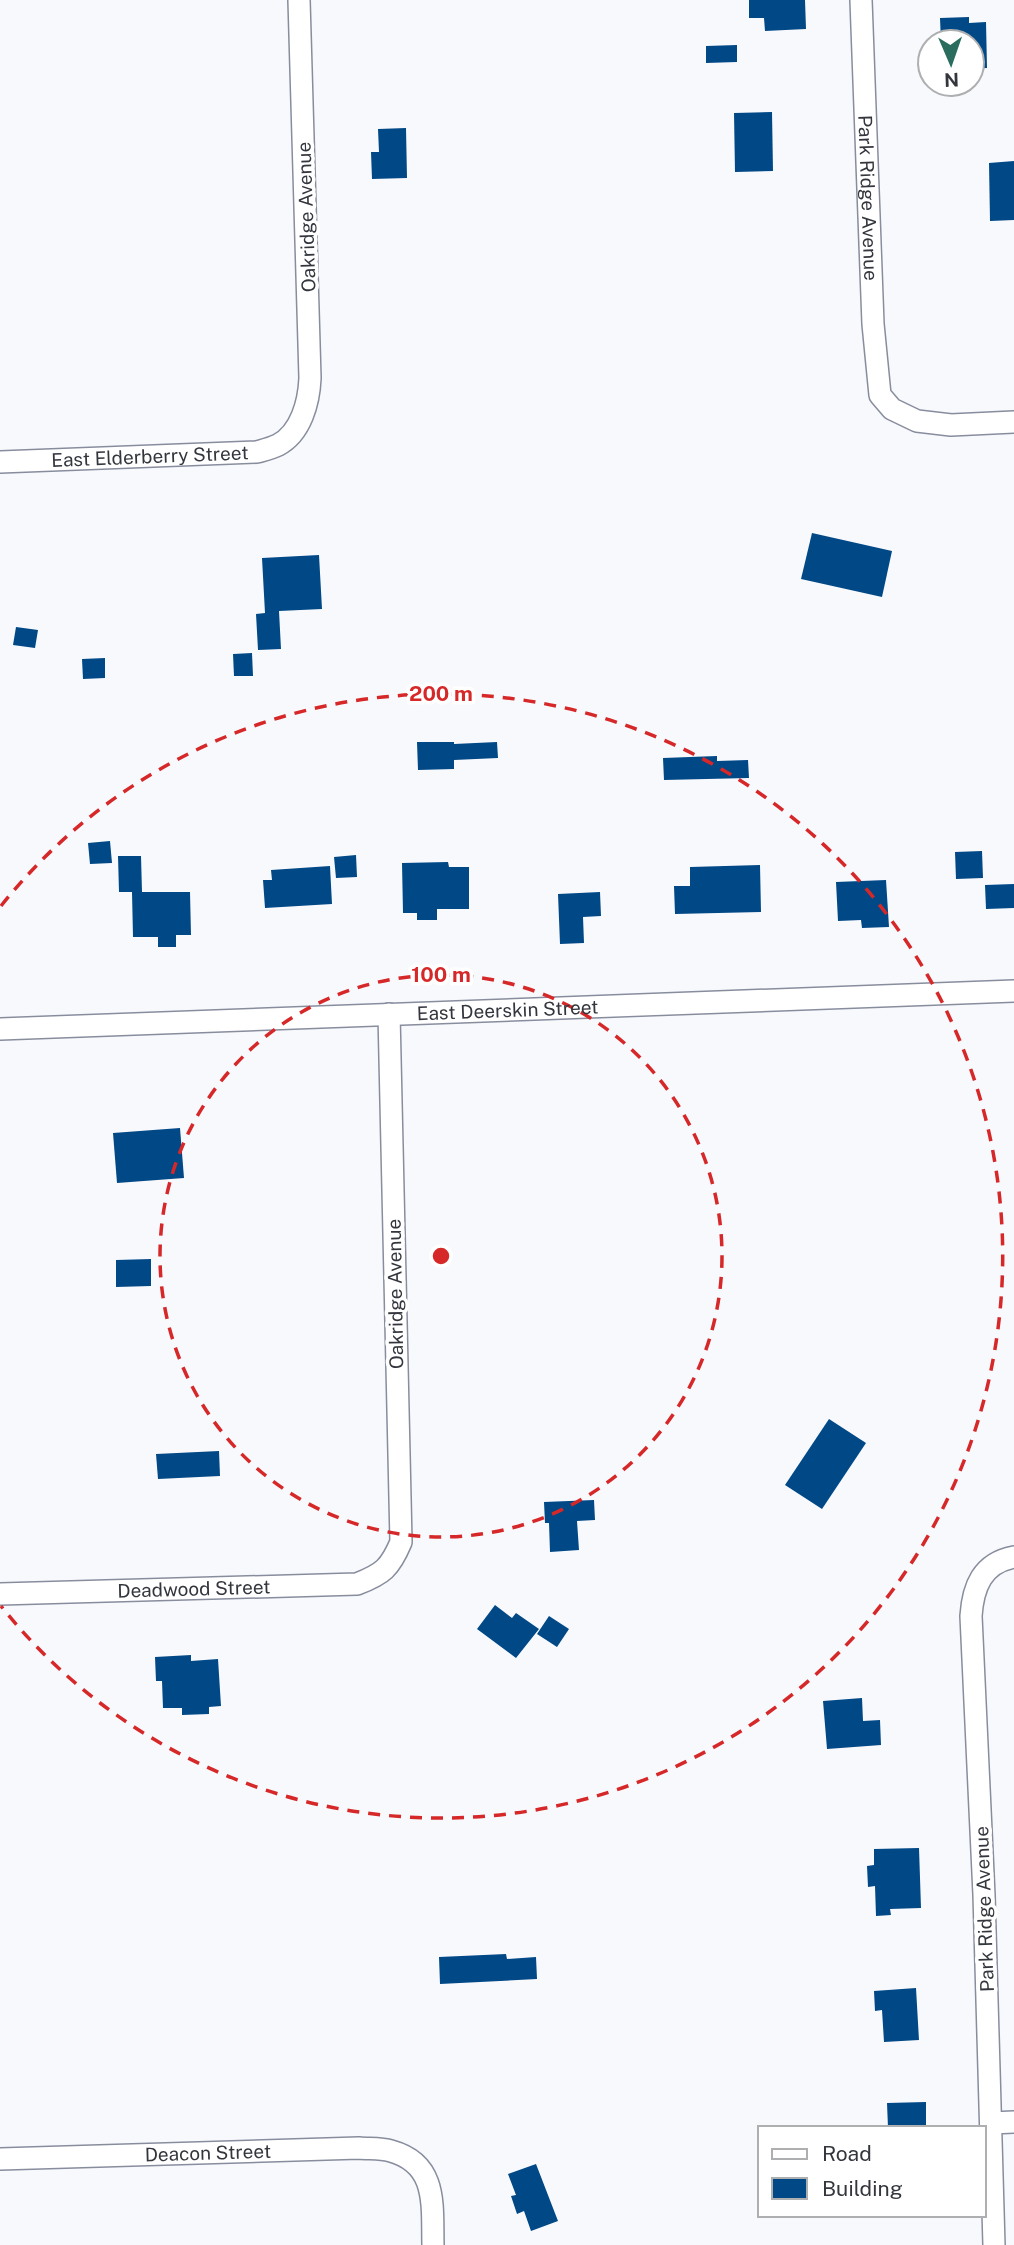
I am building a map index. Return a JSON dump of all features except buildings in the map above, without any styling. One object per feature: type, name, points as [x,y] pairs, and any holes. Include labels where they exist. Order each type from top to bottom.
[{"type":"street","name":"Oakridge Avenue","points":[[295,432],[309,395],[310,378],[299,0]]},
{"type":"street","name":"Park Ridge Avenue","points":[[861,0],[873,324],[880,395],[892,409],[917,421],[951,425],[1014,422]]},
{"type":"street","name":"East Elderberry Street","points":[[0,462],[257,452],[279,445],[295,432]]},
{"type":"street","name":"East Deerskin Street","points":[[0,1029],[1014,991]]},
{"type":"street","name":"Oakridge Avenue","points":[[385,1570],[393,1562],[401,1542],[388,1014]]},
{"type":"street","name":"Park Ridge Avenue","points":[[994,2245],[984,1881],[971,1616],[973,1597],[981,1575],[989,1567],[1014,1557]]},
{"type":"street","name":"Deadwood Street","points":[[0,1594],[356,1584],[376,1577],[385,1570]]},
{"type":"street","points":[[991,2123],[1014,2122]]},
{"type":"street","name":"Deacon Street","points":[[0,2160],[359,2148],[390,2150],[413,2161],[427,2177],[432,2208],[433,2245]]}]
